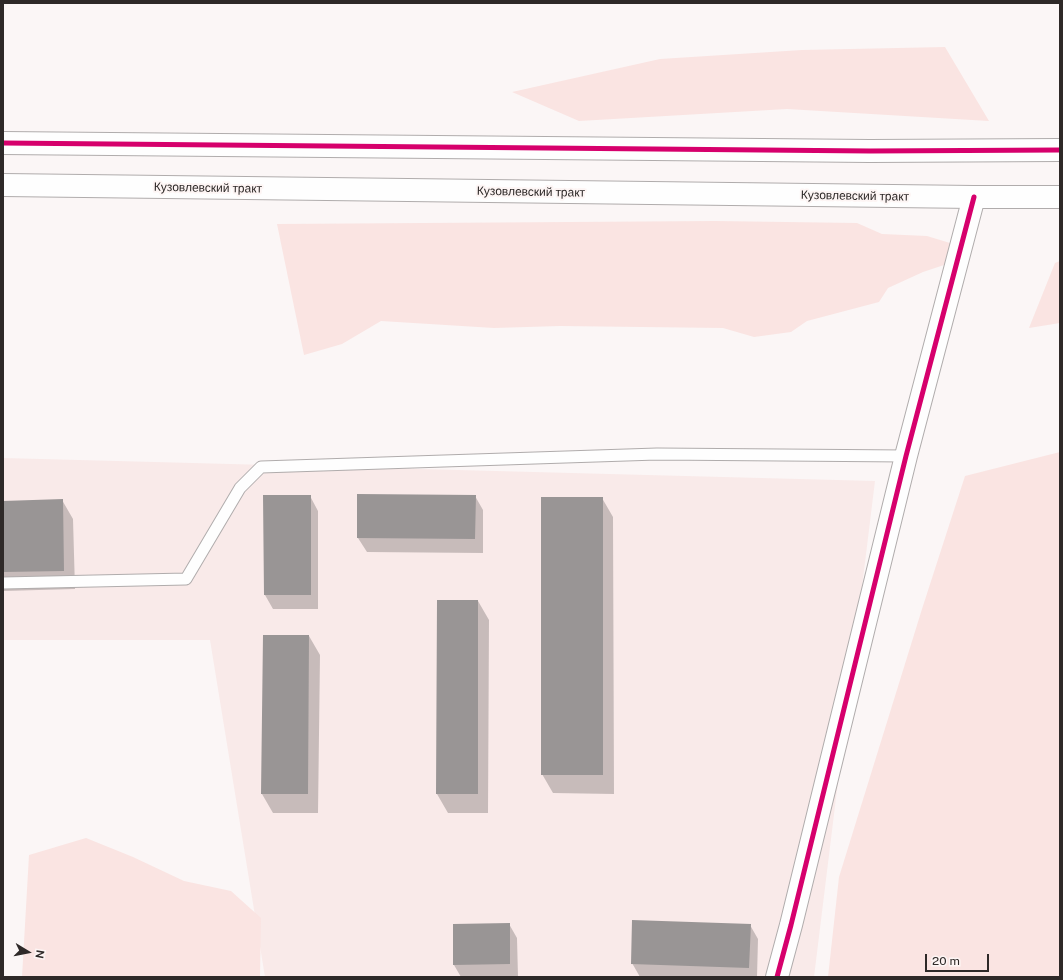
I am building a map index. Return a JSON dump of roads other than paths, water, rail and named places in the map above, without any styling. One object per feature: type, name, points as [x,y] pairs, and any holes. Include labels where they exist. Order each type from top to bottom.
[{"type":"street","points":[[3,143],[862,151],[1060,150]]},
{"type":"street","name":"Кузовлевский тракт","points":[[3,185],[1060,197]]},
{"type":"street","points":[[777,977],[906,456],[974,197]]},
{"type":"lane","points":[[3,583],[186,579],[240,488],[261,466],[657,454],[906,456]]}]
